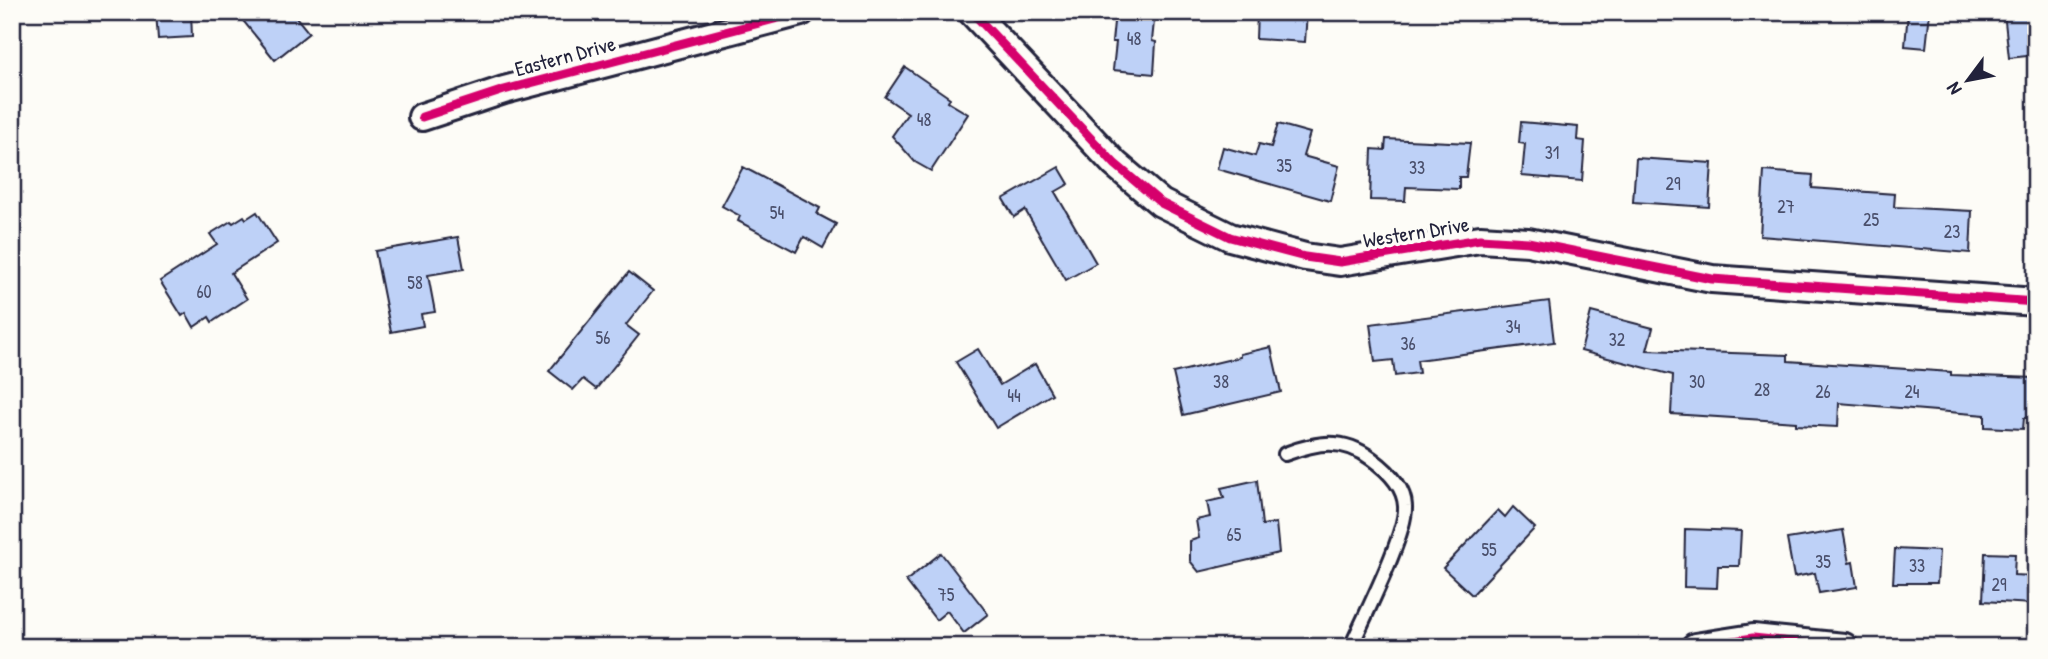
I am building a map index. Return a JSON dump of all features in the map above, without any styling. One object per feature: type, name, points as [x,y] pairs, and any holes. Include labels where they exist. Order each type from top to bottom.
[{"type":"street","name":"Eastern Drive","points":[[422,117],[504,90],[801,12]]},
{"type":"street","name":"Western Drive","points":[[972,12],[1115,164],[1161,203],[1230,237],[1305,257],[1340,262],[1492,239],[1528,242],[1712,279],[2036,302]]},
{"type":"street","points":[[1695,647],[1754,638],[1844,647]]},
{"type":"lane","points":[[1285,454],[1311,444],[1332,443],[1353,447],[1389,473],[1401,489],[1405,506],[1401,531],[1351,647]]},
{"type":"building","points":[[156,12],[191,12],[192,37],[158,39]]},
{"type":"building","points":[[236,12],[292,12],[309,33],[275,60]]},
{"type":"building","points":[[1115,12],[1155,12],[1152,41],[1156,42],[1154,74],[1113,70]]},
{"type":"building","points":[[1257,12],[1307,12],[1305,42],[1256,39]]},
{"type":"building","points":[[1908,12],[1930,12],[1926,48],[1905,46]]},
{"type":"building","points":[[2004,12],[2036,12],[2036,55],[2009,58]]},
{"type":"building","points":[[905,67],[950,98],[948,102],[968,114],[931,171],[915,162],[892,136],[908,113],[885,97]]},
{"type":"building","points":[[1521,122],[1578,127],[1577,140],[1585,141],[1582,181],[1522,176],[1525,144],[1519,143]]},
{"type":"building","points":[[1278,124],[1310,133],[1303,156],[1339,166],[1330,201],[1217,169],[1223,147],[1255,156],[1259,144],[1271,147]]},
{"type":"building","points":[[1386,139],[1470,143],[1466,177],[1459,177],[1459,189],[1406,187],[1405,201],[1370,200],[1372,149],[1385,150]]},
{"type":"building","points":[[1636,158],[1712,163],[1709,207],[1633,202]]},
{"type":"building","points":[[743,167],[820,208],[817,214],[836,224],[823,248],[804,237],[796,252],[738,221],[740,216],[722,206]]},
{"type":"building","points":[[1059,167],[1069,184],[1055,192],[1096,263],[1066,280],[1025,210],[1014,217],[1003,199]]},
{"type":"building","points":[[1764,171],[1813,175],[1812,188],[1895,194],[1894,207],[1972,211],[1970,253],[1760,236]]},
{"type":"building","points":[[257,212],[277,243],[231,273],[247,299],[212,322],[209,317],[194,327],[186,313],[182,316],[160,281],[217,244],[210,234],[231,221],[233,223],[244,216],[246,219]]},
{"type":"building","points":[[458,237],[464,269],[428,275],[435,312],[421,314],[423,326],[391,332],[375,251]]},
{"type":"building","points":[[629,272],[653,291],[626,325],[639,335],[596,389],[583,379],[573,390],[549,371]]},
{"type":"building","points":[[1549,301],[1554,342],[1417,360],[1419,373],[1395,376],[1393,360],[1375,362],[1370,324]]},
{"type":"building","points":[[1591,312],[1653,328],[1647,350],[1788,355],[1788,361],[1951,372],[1951,375],[2036,378],[2036,418],[2024,418],[2023,429],[1985,427],[1985,415],[1839,403],[1838,427],[1671,414],[1673,375],[1581,351]]},
{"type":"building","points":[[1271,347],[1281,392],[1183,415],[1173,373]]},
{"type":"building","points":[[978,349],[1000,385],[1035,364],[1052,394],[996,428],[956,362]]},
{"type":"building","points":[[1257,480],[1262,525],[1276,523],[1279,553],[1199,572],[1190,561],[1190,541],[1199,538],[1196,520],[1210,517],[1207,502],[1224,498],[1221,488]]},
{"type":"building","points":[[1513,507],[1535,528],[1472,595],[1443,568],[1498,510],[1505,517]]},
{"type":"building","points":[[1685,529],[1741,531],[1739,566],[1718,566],[1717,588],[1684,587]]},
{"type":"building","points":[[1843,530],[1857,587],[1819,593],[1815,573],[1794,577],[1787,539]]},
{"type":"building","points":[[1895,549],[1939,551],[1937,583],[1893,583]]},
{"type":"building","points":[[941,553],[988,614],[964,633],[947,611],[936,620],[906,581]]},
{"type":"building","points":[[1985,553],[2015,554],[2014,575],[2033,576],[2032,604],[1983,601]]},
{"type":"cycle path","points":[[422,117],[504,90],[801,12]]},
{"type":"cycle path","points":[[972,12],[1115,164],[1161,203],[1230,237],[1305,257],[1340,262],[1480,239],[1528,242],[1712,279],[2036,302]]},
{"type":"cycle path","points":[[1695,647],[1753,638],[1844,647]]}]
